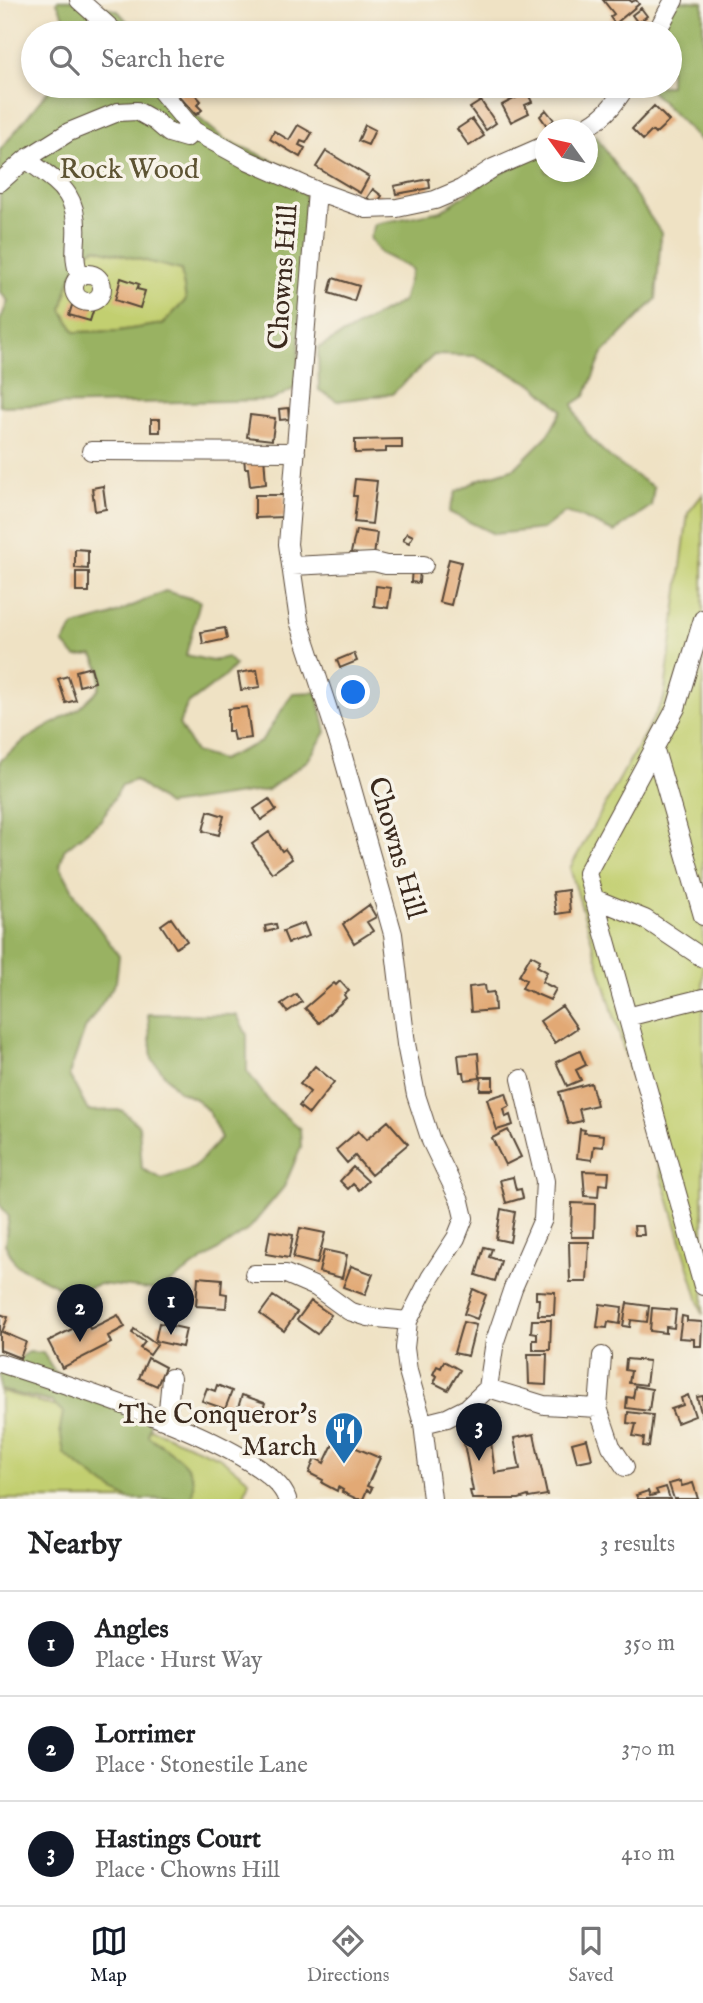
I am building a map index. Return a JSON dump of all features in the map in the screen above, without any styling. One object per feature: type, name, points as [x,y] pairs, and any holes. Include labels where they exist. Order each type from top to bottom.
[{"type":"street","points":[[79,0],[103,21]]},
{"type":"street","points":[[663,21],[674,0]]},
{"type":"street","points":[[167,98],[194,131],[247,160],[317,191],[367,209],[397,208],[435,200],[461,189],[493,168],[535,149]]},
{"type":"street","points":[[598,121],[618,98]]},
{"type":"street","points":[[0,183],[26,159],[69,132],[118,113],[137,111],[169,133],[186,138],[194,131]]},
{"type":"street","points":[[26,159],[62,187],[74,206],[77,219],[76,266],[80,276]]},
{"type":"street","name":"Chowns Hill","points":[[317,191],[288,544],[299,621],[340,746],[393,934],[405,1044],[416,1095],[431,1141],[460,1201],[464,1218],[456,1238],[430,1278],[408,1321],[405,1348],[423,1424],[432,1499]]},
{"type":"street","points":[[90,451],[296,452]]},
{"type":"street","points":[[292,566],[374,562],[386,565],[424,565]]},
{"type":"street","points":[[703,619],[676,708],[587,873],[627,1017],[698,1248],[703,1286]]},
{"type":"street","points":[[655,750],[703,916]]},
{"type":"street","points":[[593,898],[645,919],[703,958]]},
{"type":"street","points":[[627,1017],[703,998]]},
{"type":"street","points":[[423,1424],[447,1418],[467,1408],[488,1388],[495,1342],[502,1320],[543,1219],[545,1181],[521,1079]]},
{"type":"street","points":[[254,1274],[286,1273],[316,1287],[349,1311],[368,1317],[408,1321]]},
{"type":"street","points":[[602,1356],[598,1408],[611,1446],[625,1467]]},
{"type":"street","points":[[0,1363],[167,1421],[222,1446],[279,1485],[287,1499]]},
{"type":"street","points":[[167,1421],[172,1378]]},
{"type":"street","points":[[488,1388],[544,1405],[598,1408]]},
{"type":"green space","points":[[58,0],[86,0],[118,11],[127,21],[66,21]]},
{"type":"green space","points":[[669,0],[703,2],[703,143],[658,98],[682,98],[682,21],[656,21]]},
{"type":"green space","name":"Rock Wood","points":[[42,98],[175,98],[224,139],[299,172],[306,200],[297,387],[273,400],[0,406],[0,321],[8,301],[0,292],[0,150]],"holes":[[[95,248],[181,270],[186,300],[163,324],[118,331],[75,332],[62,310],[76,266]]]},
{"type":"green space","points":[[598,139],[661,233],[656,299],[603,353],[585,396],[573,404],[578,418],[594,442],[629,471],[654,487],[651,506],[614,532],[565,512],[543,529],[494,534],[449,512],[456,492],[480,479],[515,468],[549,434],[562,410],[534,385],[475,356],[434,355],[392,394],[337,401],[319,390],[318,348],[403,301],[412,269],[380,253],[370,238],[375,224],[441,211],[490,178],[535,157],[535,182],[598,182]]},
{"type":"green space","points":[[95,248],[181,270],[186,300],[163,324],[118,331],[75,332],[62,310],[76,266]]},
{"type":"green space","points":[[703,494],[703,1315],[570,868],[664,699],[688,513]]},
{"type":"green space","points":[[165,591],[200,601],[186,655],[212,661],[227,657],[235,665],[224,677],[187,705],[179,724],[195,752],[221,760],[261,742],[293,693],[317,692],[326,732],[308,760],[268,790],[167,805],[135,780],[122,785],[101,820],[64,850],[60,866],[77,898],[119,956],[116,982],[85,1029],[69,1075],[88,1111],[122,1110],[139,1126],[142,1169],[162,1179],[194,1168],[221,1138],[209,1112],[197,1100],[177,1090],[152,1059],[148,1014],[237,1015],[247,1035],[247,1071],[270,1103],[300,1129],[301,1147],[284,1187],[249,1229],[159,1290],[99,1284],[76,1292],[57,1286],[16,1265],[5,1244],[9,1217],[0,1205],[0,761],[25,740],[78,709],[99,689],[101,671],[93,655],[76,657],[63,643],[74,626],[110,616]]},
{"type":"green space","points":[[29,1352],[43,1353],[55,1372],[150,1422],[148,1436],[175,1454],[188,1469],[193,1487],[191,1499],[129,1499],[106,1486],[64,1454],[60,1429],[63,1412],[52,1402],[0,1390],[0,1360],[12,1363]]},
{"type":"green space","points":[[0,1391],[85,1415],[151,1429],[219,1457],[249,1480],[243,1499],[0,1499]]},
{"type":"building","points":[[603,0],[636,0],[639,4],[619,21],[613,21],[610,17],[614,14]]},
{"type":"building","points":[[641,8],[647,16],[636,21],[632,15]]},
{"type":"building","points":[[181,98],[198,98],[201,101],[197,105],[202,110],[196,115]]},
{"type":"building","points":[[515,98],[530,98],[532,102],[525,105],[529,113],[511,122],[502,105]]},
{"type":"building","points":[[481,101],[496,123],[486,130],[470,108]]},
{"type":"building","points":[[654,106],[669,121],[655,134],[652,131],[643,140],[632,129]]},
{"type":"building","points":[[546,110],[553,119],[542,119],[540,116]]},
{"type":"building","points":[[472,119],[484,136],[469,146],[457,129]]},
{"type":"building","points":[[298,125],[312,133],[306,143],[301,141],[299,145],[305,148],[300,157],[270,139],[274,131],[289,140]]},
{"type":"building","points":[[365,125],[375,130],[368,145],[358,141]]},
{"type":"building","points":[[326,151],[369,177],[360,193],[316,167]]},
{"type":"building","points":[[429,179],[430,188],[396,194],[394,186]]},
{"type":"building","points":[[373,189],[382,196],[376,204],[367,198]]},
{"type":"building","points":[[121,278],[139,284],[137,289],[145,291],[140,308],[115,300]]},
{"type":"building","points":[[333,278],[359,286],[354,301],[329,293]]},
{"type":"building","points":[[74,299],[95,305],[90,321],[69,315]]},
{"type":"building","points":[[288,408],[289,419],[280,420],[279,409]]},
{"type":"building","points":[[250,415],[275,418],[272,440],[247,437]]},
{"type":"building","points":[[151,419],[160,419],[160,432],[151,432]]},
{"type":"building","points":[[402,439],[402,448],[386,448],[386,452],[355,453],[355,440]]},
{"type":"building","points":[[264,455],[266,484],[250,486],[244,457]]},
{"type":"building","points":[[355,479],[377,481],[372,524],[354,522],[357,496],[353,496]]},
{"type":"building","points":[[103,486],[106,509],[95,511],[92,488]]},
{"type":"building","points":[[255,495],[285,495],[285,517],[255,518]]},
{"type":"building","points":[[356,530],[377,533],[374,556],[351,553]]},
{"type":"building","points":[[407,533],[413,536],[409,543],[403,540]]},
{"type":"building","points":[[75,549],[88,550],[88,569],[75,568]]},
{"type":"building","points":[[449,559],[461,562],[451,605],[439,602]]},
{"type":"building","points":[[412,567],[420,568],[419,583],[411,582]]},
{"type":"building","points":[[76,572],[89,572],[89,592],[76,592]]},
{"type":"building","points":[[376,586],[391,588],[388,608],[374,606]]},
{"type":"building","points":[[225,628],[227,639],[203,644],[201,632]]},
{"type":"building","points":[[354,653],[357,661],[340,668],[337,660]]},
{"type":"building","points":[[91,667],[95,682],[79,686],[76,671]]},
{"type":"building","points":[[257,670],[260,687],[241,690],[238,673]]},
{"type":"building","points":[[68,676],[76,700],[66,703],[58,679]]},
{"type":"building","points":[[247,707],[251,738],[234,740],[232,731],[228,731],[228,709]]},
{"type":"building","points":[[269,799],[276,810],[261,820],[254,809]]},
{"type":"building","points":[[208,811],[224,816],[219,835],[203,831]]},
{"type":"building","points":[[269,832],[282,851],[285,849],[292,859],[272,873],[252,844]]},
{"type":"building","points":[[568,890],[570,912],[556,914],[553,892]]},
{"type":"building","points":[[369,905],[376,917],[367,922],[373,931],[354,943],[343,924]]},
{"type":"building","points":[[171,918],[187,941],[176,948],[161,925]]},
{"type":"building","points":[[304,923],[309,936],[288,943],[283,931]]},
{"type":"building","points":[[276,924],[277,929],[266,932],[265,926]]},
{"type":"building","points":[[531,955],[540,960],[537,966],[547,972],[542,982],[556,989],[550,1000],[522,988],[526,980],[519,976]]},
{"type":"building","points":[[340,981],[349,991],[344,995],[346,998],[319,1023],[305,1008]]},
{"type":"building","points":[[485,985],[486,993],[494,992],[495,1010],[471,1012],[469,987]]},
{"type":"building","points":[[296,994],[302,1002],[287,1012],[281,1004]]},
{"type":"building","points":[[562,1006],[577,1028],[555,1043],[540,1021]]},
{"type":"building","points":[[580,1051],[586,1065],[576,1070],[581,1080],[567,1086],[556,1062]]},
{"type":"building","points":[[478,1053],[480,1078],[465,1080],[464,1072],[460,1072],[458,1055]]},
{"type":"building","points":[[315,1066],[334,1082],[309,1114],[299,1106],[310,1092],[300,1084]]},
{"type":"building","points":[[481,1077],[493,1077],[493,1090],[480,1090]]},
{"type":"building","points":[[591,1083],[597,1105],[579,1109],[582,1121],[568,1124],[559,1092]]},
{"type":"building","points":[[506,1093],[510,1106],[504,1109],[506,1117],[510,1115],[513,1125],[497,1130],[487,1099]]},
{"type":"building","points":[[388,1121],[408,1144],[371,1175],[355,1156],[347,1163],[336,1150],[358,1131],[366,1140]]},
{"type":"building","points":[[580,1129],[585,1130],[584,1133],[604,1135],[603,1147],[594,1146],[592,1160],[577,1158]]},
{"type":"building","points":[[508,1130],[521,1157],[505,1165],[492,1138]]},
{"type":"building","points":[[353,1167],[368,1181],[359,1190],[353,1184],[348,1189],[340,1181]]},
{"type":"building","points":[[583,1171],[609,1172],[608,1185],[599,1184],[598,1197],[585,1196]]},
{"type":"building","points":[[513,1177],[516,1190],[521,1189],[523,1198],[506,1203],[500,1180]]},
{"type":"building","points":[[572,1203],[595,1204],[594,1237],[571,1237]]},
{"type":"building","points":[[501,1209],[515,1212],[510,1242],[496,1239]]},
{"type":"building","points":[[634,1226],[643,1226],[644,1235],[635,1235]]},
{"type":"building","points":[[300,1228],[325,1233],[317,1264],[293,1258]]},
{"type":"building","points":[[270,1231],[293,1235],[289,1258],[266,1254]]},
{"type":"building","points":[[569,1242],[589,1242],[587,1282],[570,1282]]},
{"type":"building","points":[[484,1247],[492,1249],[489,1257],[501,1261],[495,1281],[476,1275]]},
{"type":"building","points":[[324,1250],[347,1255],[342,1278],[319,1272]]},
{"type":"building","points":[[351,1266],[373,1274],[365,1295],[343,1287]]},
{"type":"building","points":[[198,1277],[222,1279],[221,1293],[227,1294],[226,1308],[196,1306]]},
{"type":"building","points":[[473,1289],[486,1295],[477,1319],[464,1314]]},
{"type":"building","points":[[536,1291],[555,1292],[554,1315],[538,1315],[539,1299],[536,1299]]},
{"type":"building","points":[[273,1296],[297,1312],[284,1331],[260,1314]]},
{"type":"building","points":[[311,1301],[331,1315],[317,1334],[297,1320]]},
{"type":"building","points":[[627,1303],[649,1306],[647,1322],[631,1320],[630,1327],[623,1326]]},
{"type":"building","points":[[600,1304],[622,1307],[620,1324],[608,1322],[607,1328],[597,1327]]},
{"type":"building","points":[[652,1308],[676,1310],[674,1328],[666,1327],[666,1333],[650,1331]]},
{"type":"building","points":[[0,1314],[8,1317],[2,1332],[26,1342],[20,1358],[0,1350]]},
{"type":"building","points":[[118,1315],[125,1327],[108,1336],[111,1343],[62,1368],[48,1341],[86,1322],[90,1329]]},
{"type":"building","points":[[682,1316],[687,1317],[687,1321],[702,1322],[701,1346],[694,1346],[694,1339],[679,1338]]},
{"type":"building","points":[[532,1320],[551,1320],[550,1350],[533,1350],[533,1340],[537,1340],[537,1333],[531,1332]]},
{"type":"building","points":[[463,1322],[476,1325],[468,1356],[454,1353]]},
{"type":"building","points":[[159,1323],[186,1329],[182,1347],[155,1341]]},
{"type":"building","points":[[134,1329],[157,1345],[150,1355],[140,1348],[145,1342],[132,1333]]},
{"type":"building","points":[[528,1354],[547,1354],[546,1385],[529,1384]]},
{"type":"building","points":[[148,1358],[165,1367],[157,1386],[139,1378]]},
{"type":"building","points":[[626,1359],[649,1361],[646,1385],[629,1383],[631,1371],[625,1370]]},
{"type":"building","points":[[444,1361],[460,1370],[448,1390],[434,1383],[437,1376],[433,1374],[437,1366],[441,1368]]},
{"type":"building","points":[[217,1385],[232,1391],[225,1409],[202,1401],[207,1388],[215,1391]]},
{"type":"building","points":[[635,1386],[652,1389],[649,1411],[626,1408],[627,1397],[633,1398]]},
{"type":"building","points":[[242,1395],[265,1403],[259,1421],[236,1414]]},
{"type":"building","points":[[688,1395],[695,1416],[677,1423],[671,1409],[683,1405],[681,1398]]},
{"type":"building","points":[[703,1396],[703,1416],[702,1416],[697,1397]]},
{"type":"building","points":[[628,1412],[653,1415],[649,1447],[643,1446],[644,1438],[633,1436],[636,1424],[627,1423]]},
{"type":"building","points":[[485,1429],[491,1442],[495,1473],[520,1469],[514,1438],[534,1434],[547,1495],[519,1499],[472,1499],[470,1491],[473,1491],[462,1433]]},
{"type":"building","name":"The Conqueror's March","points":[[338,1434],[349,1440],[347,1444],[380,1458],[367,1486],[372,1488],[370,1492],[367,1490],[363,1499],[342,1492],[338,1487],[337,1491],[309,1473],[315,1458],[324,1463]]},
{"type":"building","points":[[587,1439],[592,1459],[577,1462],[572,1443]]},
{"type":"building","points":[[680,1481],[682,1486],[693,1483],[698,1499],[674,1499],[669,1484]]},
{"type":"building","points":[[666,1487],[670,1499],[638,1499],[636,1495],[648,1491],[650,1496],[658,1494],[656,1490]]},
{"type":"place","name":"Angles","points":[[171,1335]]},
{"type":"place","name":"Lorrimer","points":[[80,1342]]},
{"type":"place","name":"Hastings Court","points":[[479,1461]]},
{"type":"place","name":"The Conqueror's March","points":[[344,1465]]}]
